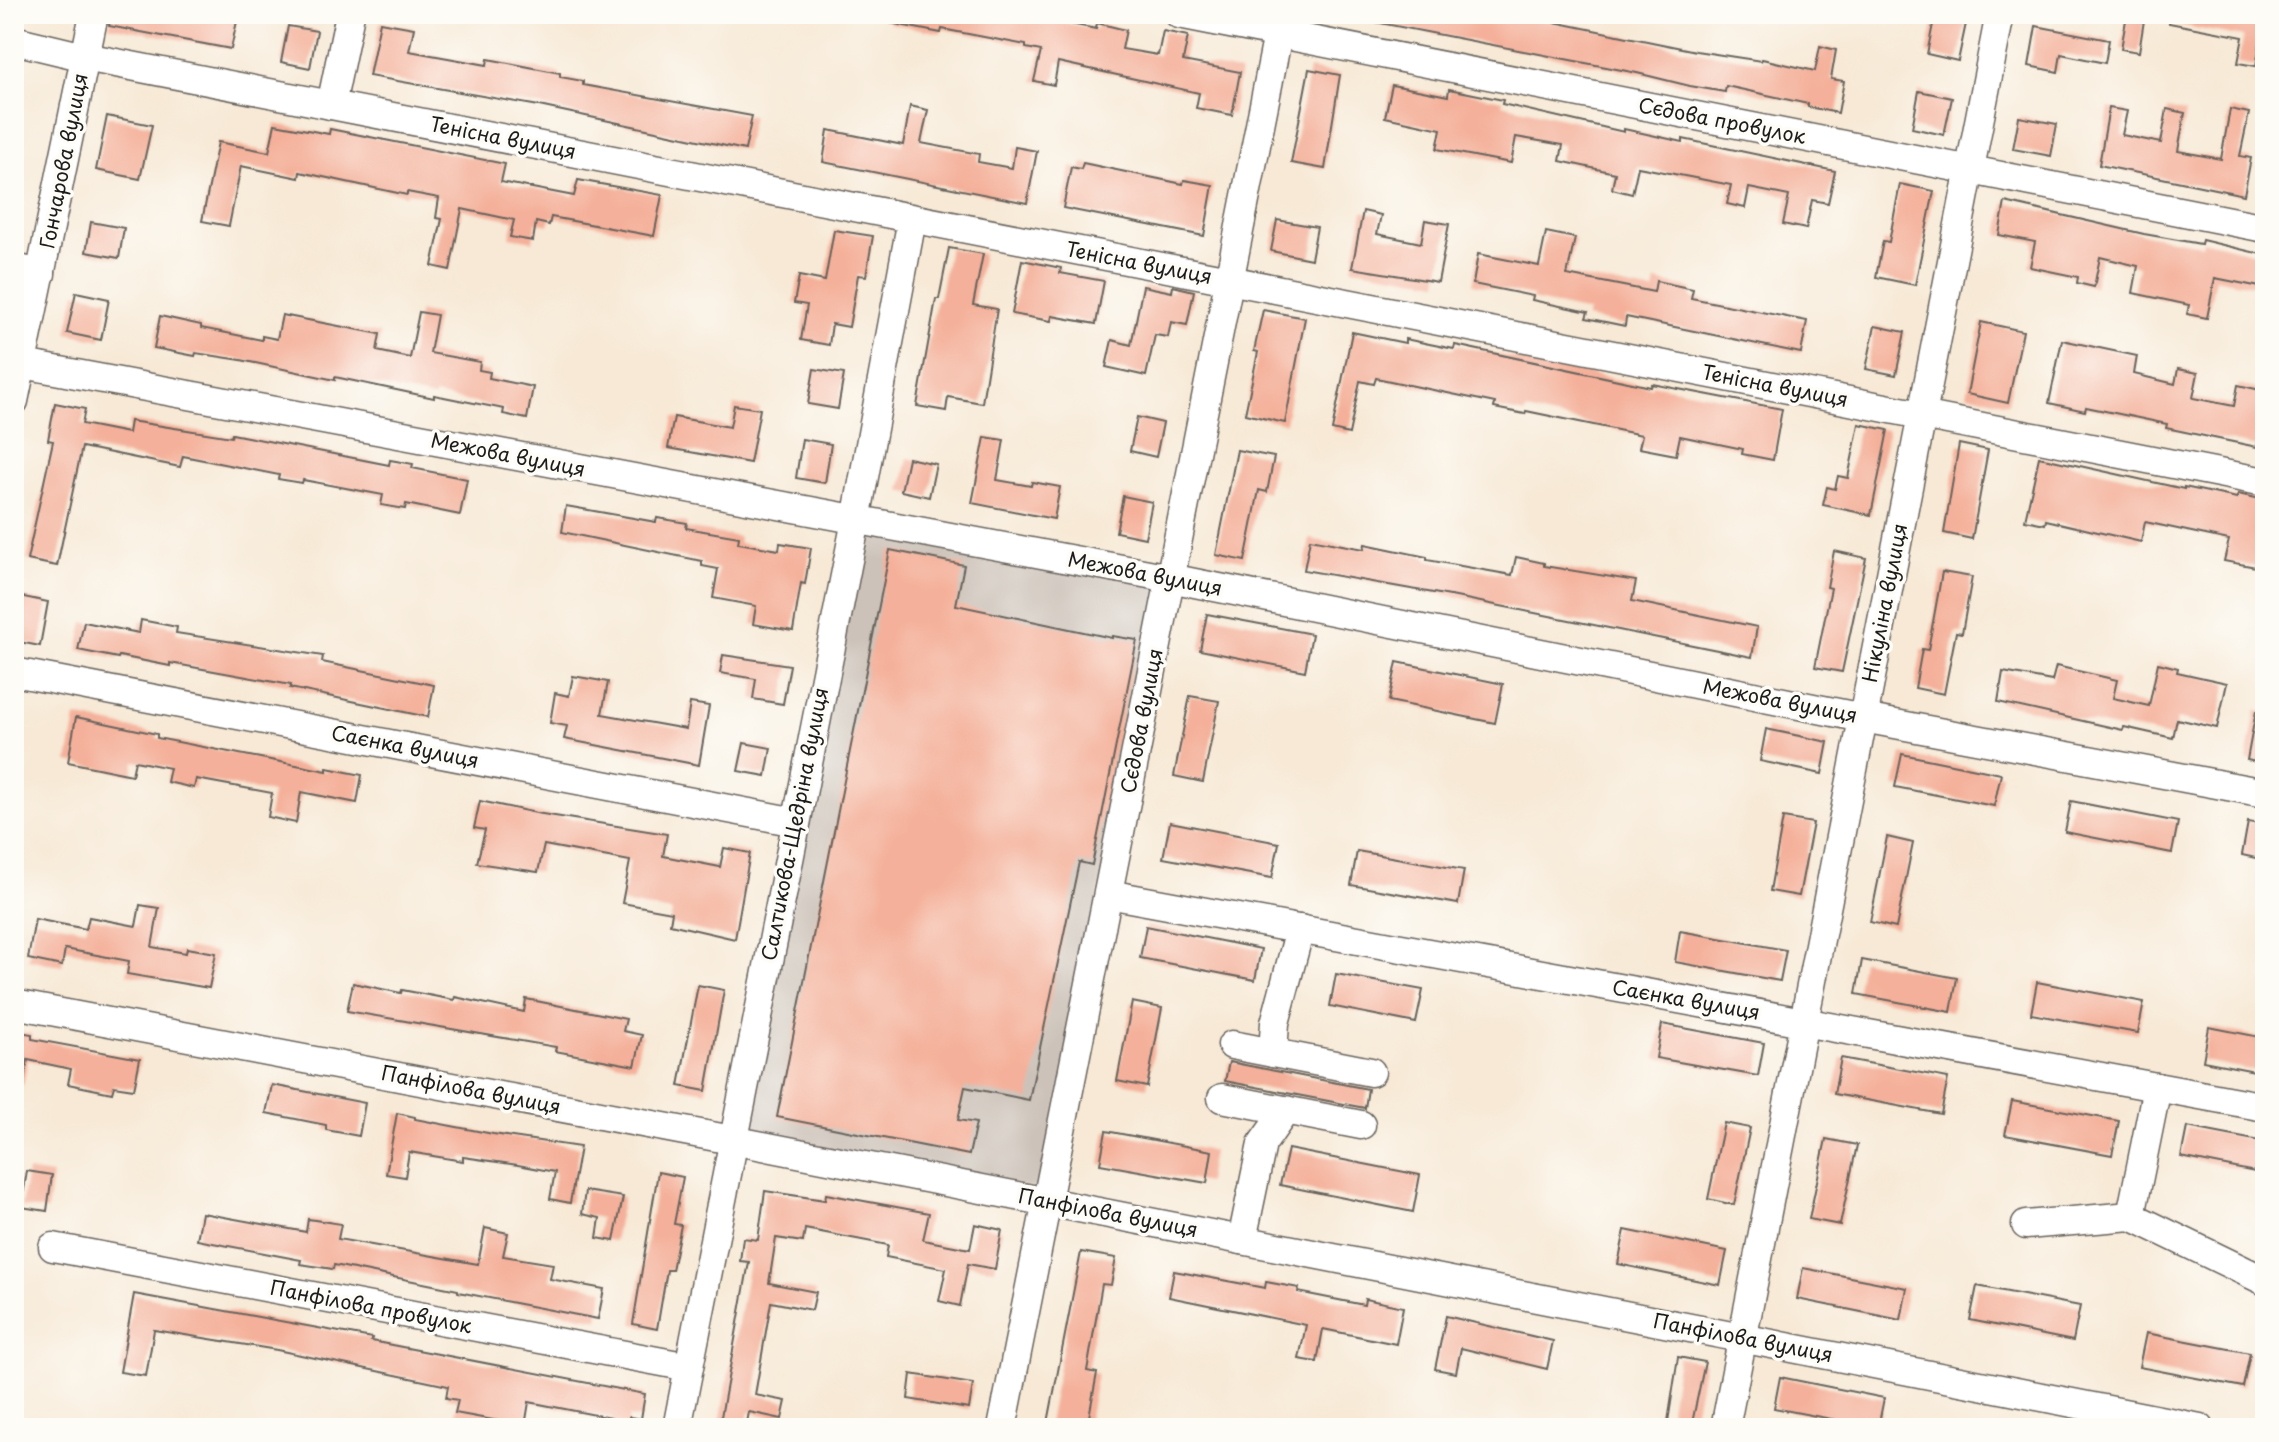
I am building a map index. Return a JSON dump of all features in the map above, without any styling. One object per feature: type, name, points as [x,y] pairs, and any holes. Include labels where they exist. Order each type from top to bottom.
[{"type":"street","name":"Гончарова вулиця","points":[[14,401],[23,364],[28,271],[94,14]]},
{"type":"street","points":[[331,105],[350,14]]},
{"type":"street","name":"Сєдова провулок","points":[[1179,14],[1280,24],[1970,170],[2265,228]]},
{"type":"street","name":"Нікуліна вулиця","points":[[1725,1428],[2000,14]]},
{"type":"street","name":"Сєдова вулиця","points":[[1002,1428],[1280,24]]},
{"type":"street","name":"Тенісна вулиця","points":[[14,40],[85,57],[2265,482]]},
{"type":"street","name":"Салтикова-Щедріна вулиця","points":[[677,1428],[856,520],[912,219]]},
{"type":"street","name":"Межова вулиця","points":[[23,364],[1170,578],[1863,718],[2265,793]]},
{"type":"street","name":"Саєнка вулиця","points":[[14,672],[796,822]]},
{"type":"street","name":"Саєнка вулиця","points":[[1108,894],[2265,1107]]},
{"type":"street","points":[[1273,1053],[1275,1023],[1300,929]]},
{"type":"street","name":"Панфілова вулиця","points":[[14,1004],[1047,1201],[2200,1428]]},
{"type":"street","points":[[1232,1045],[1371,1072]]},
{"type":"street","points":[[2131,1216],[2157,1087]]},
{"type":"street","points":[[1222,1098],[1361,1125]]},
{"type":"street","points":[[1242,1240],[1262,1144],[1286,1110]]},
{"type":"street","points":[[2026,1225],[2131,1216],[2265,1281]]},
{"type":"street","name":"Панфілова провулок","points":[[53,1247],[689,1367]]},
{"type":"shaded area","points":[[865,530],[1159,584],[1041,1190],[741,1132]]},
{"type":"building","points":[[111,14],[205,14],[237,21],[231,49],[109,26]]},
{"type":"building","points":[[890,14],[1021,14],[1096,29],[1097,23],[1126,30],[1122,49],[1158,55],[1163,31],[1188,36],[1183,61],[1240,72],[1232,115],[1196,108],[1199,93],[1058,62],[1054,85],[1034,81],[1041,51],[1026,48],[1026,45],[942,29],[941,33],[889,23]]},
{"type":"building","points":[[1376,14],[1515,14],[1696,51],[1762,59],[1815,71],[1820,46],[1836,50],[1831,79],[1844,81],[1838,113],[1726,86],[1725,92],[1690,86],[1375,22]]},
{"type":"building","points":[[1935,14],[1968,14],[1958,61],[1927,54]]},
{"type":"building","points":[[2127,14],[2145,14],[2139,52],[2121,49]]},
{"type":"building","points":[[2170,14],[2265,14],[2265,40],[2261,39],[2256,66],[2238,63],[2243,37],[2169,23]]},
{"type":"building","points":[[380,22],[414,28],[409,51],[487,65],[488,59],[560,73],[560,77],[583,81],[583,85],[752,116],[745,150],[539,106],[369,76]]},
{"type":"building","points":[[288,26],[317,31],[310,68],[281,62]]},
{"type":"building","points":[[2036,26],[2109,40],[2105,63],[2061,54],[2058,72],[2029,66]]},
{"type":"building","points":[[1309,69],[1340,75],[1325,169],[1291,163]]},
{"type":"building","points":[[1392,85],[1448,96],[1449,89],[1624,132],[1624,129],[1683,142],[1683,139],[1835,171],[1828,203],[1812,200],[1806,229],[1783,224],[1789,196],[1749,188],[1745,208],[1727,204],[1731,185],[1638,167],[1632,194],[1612,189],[1615,173],[1560,161],[1563,145],[1516,137],[1511,163],[1437,149],[1441,129],[1385,117]]},
{"type":"building","points":[[1919,91],[1952,98],[1944,135],[1912,128]]},
{"type":"building","points":[[910,106],[928,110],[921,143],[979,154],[978,162],[1012,168],[1015,147],[1037,151],[1027,203],[823,162],[828,130],[903,145]]},
{"type":"building","points":[[2109,108],[2127,111],[2122,135],[2161,143],[2167,109],[2185,113],[2178,151],[2221,159],[2230,109],[2249,113],[2240,156],[2251,158],[2244,195],[2099,165]]},
{"type":"building","points":[[107,116],[152,125],[140,179],[96,170]]},
{"type":"building","points":[[2019,117],[2057,124],[2051,156],[2013,149]]},
{"type":"building","points":[[275,124],[329,134],[330,129],[505,164],[501,182],[574,196],[578,180],[662,195],[654,236],[551,217],[549,225],[536,222],[533,241],[510,237],[514,220],[462,209],[450,270],[432,266],[442,219],[436,218],[439,198],[407,192],[407,195],[300,172],[299,178],[241,166],[229,226],[202,221],[218,142],[269,152]]},
{"type":"building","points":[[1083,163],[1183,184],[1184,180],[1213,185],[1204,236],[1063,208],[1071,167],[1081,169]]},
{"type":"building","points":[[1900,184],[1934,191],[1915,285],[1876,277],[1883,241],[1889,242]]},
{"type":"building","points":[[2005,202],[2144,234],[2201,244],[2202,240],[2265,255],[2265,288],[2215,278],[2207,318],[2187,314],[2189,305],[2133,293],[2138,266],[2100,257],[2094,287],[2077,283],[2078,277],[2030,267],[2035,242],[1999,235]]},
{"type":"building","points":[[1363,211],[1381,215],[1377,234],[1421,243],[1425,220],[1449,224],[1438,282],[1352,268]]},
{"type":"building","points":[[1277,220],[1317,227],[1311,259],[1271,251]]},
{"type":"building","points":[[91,222],[124,228],[119,258],[86,252]]},
{"type":"building","points":[[834,230],[873,236],[866,276],[858,275],[849,327],[832,324],[829,345],[801,340],[807,305],[794,303],[799,276],[825,281]]},
{"type":"building","points":[[1546,232],[1575,238],[1567,275],[1654,292],[1656,281],[1693,289],[1691,298],[1807,321],[1801,353],[1626,317],[1625,326],[1586,318],[1588,312],[1532,300],[1533,296],[1473,284],[1478,254],[1539,266]]},
{"type":"building","points":[[949,248],[983,254],[973,305],[997,309],[982,403],[948,397],[946,411],[917,406],[936,299],[939,299]]},
{"type":"building","points":[[1022,260],[1061,268],[1060,273],[1104,281],[1096,324],[1052,316],[1051,321],[1012,314]]},
{"type":"building","points":[[1143,286],[1172,292],[1173,286],[1194,291],[1187,325],[1171,322],[1168,337],[1155,335],[1146,376],[1106,367],[1112,340],[1131,345]]},
{"type":"building","points":[[76,292],[109,299],[101,340],[67,333]]},
{"type":"building","points":[[1263,310],[1305,318],[1285,423],[1245,414]]},
{"type":"building","points":[[419,312],[437,315],[430,353],[480,362],[479,370],[490,372],[489,378],[533,387],[527,419],[503,414],[504,409],[434,395],[434,398],[241,360],[154,348],[160,316],[262,340],[262,336],[277,339],[282,315],[380,334],[377,351],[410,358]]},
{"type":"building","points":[[1981,322],[2023,331],[2008,403],[1967,394]]},
{"type":"building","points":[[1875,326],[1905,332],[1896,375],[1866,369]]},
{"type":"building","points":[[1352,332],[1405,343],[1405,339],[1454,349],[1455,345],[1651,387],[1652,384],[1782,409],[1773,460],[1742,454],[1743,449],[1680,436],[1676,455],[1639,448],[1642,435],[1526,411],[1525,414],[1494,408],[1495,403],[1376,378],[1374,384],[1360,381],[1349,434],[1332,430]]},
{"type":"building","points":[[2062,340],[2137,356],[2134,374],[2175,384],[2178,369],[2198,373],[2193,398],[2234,406],[2238,385],[2265,391],[2265,410],[2257,447],[2166,428],[2167,424],[2086,407],[2085,411],[2049,403]]},
{"type":"building","points":[[814,369],[844,374],[838,409],[808,404]]},
{"type":"building","points":[[55,403],[85,409],[82,424],[128,433],[130,421],[231,437],[232,434],[389,465],[390,460],[413,464],[412,468],[467,479],[460,515],[406,504],[405,509],[381,505],[383,495],[303,480],[302,483],[278,479],[279,475],[183,456],[180,467],[82,447],[57,566],[27,560],[53,441],[48,440]]},
{"type":"building","points":[[734,405],[760,409],[750,463],[668,448],[674,417],[730,427]]},
{"type":"building","points":[[1137,417],[1163,423],[1156,457],[1130,451]]},
{"type":"building","points":[[1859,424],[1888,430],[1871,515],[1823,505],[1827,487],[1835,489],[1838,476],[1848,478]]},
{"type":"building","points":[[985,437],[1004,440],[997,480],[1060,487],[1054,519],[972,503]]},
{"type":"building","points":[[802,439],[831,444],[825,483],[796,478]]},
{"type":"building","points":[[1959,444],[1988,450],[1972,539],[1944,533]]},
{"type":"building","points":[[1237,450],[1274,457],[1267,492],[1259,490],[1245,561],[1216,555]]},
{"type":"building","points":[[2039,457],[2184,489],[2265,500],[2265,524],[2256,567],[2224,561],[2229,540],[2145,522],[2141,542],[2046,520],[2045,524],[2025,520]]},
{"type":"building","points":[[908,458],[936,464],[929,497],[901,491]]},
{"type":"building","points":[[1123,496],[1152,502],[1145,538],[1116,532]]},
{"type":"building","points":[[566,506],[656,522],[657,518],[687,523],[686,528],[739,537],[738,543],[779,550],[780,543],[811,548],[793,631],[753,624],[756,606],[713,598],[718,569],[702,566],[702,561],[562,532]]},
{"type":"building","points":[[1310,539],[1364,549],[1365,544],[1427,557],[1427,560],[1512,575],[1516,557],[1544,563],[1544,566],[1636,581],[1632,601],[1757,627],[1752,657],[1456,597],[1304,570]]},
{"type":"building","points":[[890,550],[964,565],[956,605],[1112,638],[1137,640],[1092,865],[1079,862],[1029,1100],[965,1087],[958,1120],[976,1123],[969,1155],[777,1117]]},
{"type":"building","points":[[1834,551],[1866,558],[1842,672],[1815,667],[1831,588],[1827,587]]},
{"type":"building","points":[[1942,572],[1972,577],[1962,633],[1956,632],[1944,694],[1915,688],[1922,649],[1928,650]]},
{"type":"building","points":[[19,596],[48,602],[40,646],[14,641]]},
{"type":"building","points":[[1207,614],[1312,634],[1305,671],[1200,650]]},
{"type":"building","points":[[141,620],[177,627],[176,633],[323,656],[322,662],[434,685],[428,717],[290,688],[291,685],[78,650],[84,622],[139,633]]},
{"type":"building","points":[[723,655],[790,665],[783,704],[753,699],[756,679],[720,673]]},
{"type":"building","points":[[1397,662],[1503,684],[1495,723],[1389,701]]},
{"type":"building","points":[[2158,663],[2178,668],[2177,672],[2227,683],[2217,728],[2177,719],[2173,738],[1998,702],[2003,672],[2052,681],[2056,666],[2117,680],[2113,698],[2149,706]]},
{"type":"building","points":[[573,676],[608,682],[602,714],[686,729],[690,703],[709,706],[699,765],[564,739],[567,726],[550,723],[555,693],[569,696]]},
{"type":"building","points":[[1190,696],[1219,701],[1203,782],[1174,776]]},
{"type":"building","points":[[2256,711],[2265,712],[2265,764],[2247,760]]},
{"type":"building","points":[[76,717],[157,734],[157,738],[362,775],[357,803],[301,792],[296,823],[268,817],[272,793],[196,779],[194,788],[167,782],[170,768],[135,761],[132,775],[68,762]]},
{"type":"building","points":[[1766,729],[1828,742],[1822,774],[1760,761]]},
{"type":"building","points":[[744,743],[771,748],[766,776],[738,771]]},
{"type":"building","points":[[1902,754],[2001,774],[1994,806],[1895,787]]},
{"type":"building","points":[[480,801],[667,834],[663,856],[720,867],[724,848],[750,853],[735,939],[670,924],[672,912],[622,903],[630,861],[544,845],[538,872],[477,863],[485,830],[474,828]]},
{"type":"building","points":[[2071,801],[2178,822],[2172,853],[2065,832]]},
{"type":"building","points":[[1783,818],[1813,823],[1799,896],[1770,891]]},
{"type":"building","points":[[1170,822],[1279,843],[1272,878],[1163,858]]},
{"type":"building","points":[[2248,822],[2265,825],[2265,860],[2242,855]]},
{"type":"building","points":[[1887,837],[1913,843],[1896,928],[1870,922]]},
{"type":"building","points":[[1357,851],[1464,870],[1458,904],[1351,885]]},
{"type":"building","points":[[140,905],[159,908],[152,947],[186,953],[187,948],[216,953],[209,988],[127,974],[129,961],[65,949],[62,966],[28,959],[35,919],[86,929],[89,917],[136,926]]},
{"type":"building","points":[[1146,926],[1261,949],[1255,980],[1140,958]]},
{"type":"building","points":[[1680,931],[1786,950],[1780,981],[1675,962]]},
{"type":"building","points":[[1862,960],[1957,978],[1951,1012],[1856,994]]},
{"type":"building","points":[[1336,974],[1423,990],[1416,1023],[1330,1006]]},
{"type":"building","points":[[2037,982],[2144,1002],[2138,1033],[2031,1014]]},
{"type":"building","points":[[353,983],[401,993],[402,990],[454,1000],[455,997],[524,1012],[526,999],[626,1019],[623,1031],[642,1035],[635,1066],[555,1051],[556,1047],[347,1011]]},
{"type":"building","points":[[698,985],[724,990],[706,1091],[679,1086]]},
{"type":"building","points":[[1132,1002],[1162,1008],[1147,1087],[1117,1081]]},
{"type":"building","points":[[1662,1024],[1764,1043],[1758,1076],[1656,1058]]},
{"type":"building","points":[[2209,1027],[2265,1038],[2265,1073],[2203,1061]]},
{"type":"building","points":[[14,1031],[32,1034],[32,1039],[140,1059],[134,1089],[114,1086],[112,1093],[68,1084],[71,1069],[28,1060],[23,1084],[14,1084]]},
{"type":"building","points":[[1841,1058],[1948,1078],[1941,1114],[1834,1094]]},
{"type":"building","points":[[1229,1062],[1368,1089],[1365,1108],[1225,1081]]},
{"type":"building","points":[[272,1085],[365,1103],[359,1136],[326,1130],[326,1125],[266,1113]]},
{"type":"building","points":[[2012,1101],[2119,1121],[2112,1155],[2005,1135]]},
{"type":"building","points":[[397,1113],[493,1134],[580,1147],[570,1203],[550,1199],[555,1172],[518,1165],[463,1157],[463,1161],[409,1152],[405,1177],[386,1174]]},
{"type":"building","points":[[1724,1123],[1750,1128],[1734,1205],[1708,1199]]},
{"type":"building","points":[[2187,1127],[2265,1142],[2265,1174],[2181,1157]]},
{"type":"building","points":[[1106,1131],[1212,1151],[1207,1183],[1100,1164]]},
{"type":"building","points":[[1826,1139],[1857,1145],[1840,1225],[1809,1219]]},
{"type":"building","points":[[1288,1149],[1420,1175],[1413,1212],[1280,1185]]},
{"type":"building","points":[[27,1171],[52,1175],[47,1211],[21,1207]]},
{"type":"building","points":[[658,1172],[683,1177],[674,1224],[681,1225],[672,1270],[667,1270],[657,1329],[633,1324]]},
{"type":"building","points":[[585,1191],[623,1197],[614,1241],[597,1238],[600,1218],[582,1214]]},
{"type":"building","points":[[765,1191],[825,1200],[826,1194],[929,1213],[923,1240],[970,1249],[975,1224],[1002,1230],[995,1269],[968,1264],[960,1306],[939,1301],[946,1269],[886,1257],[888,1245],[805,1229],[803,1242],[776,1238],[769,1283],[816,1292],[812,1310],[771,1302],[755,1395],[786,1401],[782,1419],[749,1412],[746,1428],[719,1428],[749,1262],[740,1261],[743,1238],[758,1240]]},
{"type":"building","points":[[202,1213],[306,1232],[308,1219],[341,1224],[338,1239],[478,1264],[485,1228],[508,1233],[503,1256],[553,1264],[550,1279],[604,1289],[598,1319],[334,1265],[333,1269],[300,1264],[301,1260],[197,1240]]},
{"type":"building","points":[[1625,1230],[1727,1251],[1720,1285],[1618,1264]]},
{"type":"building","points":[[1081,1252],[1116,1258],[1111,1285],[1102,1284],[1087,1371],[1097,1373],[1087,1428],[1047,1428]]},
{"type":"building","points":[[1803,1268],[1907,1288],[1901,1320],[1797,1299]]},
{"type":"building","points":[[1174,1271],[1265,1288],[1266,1282],[1299,1288],[1298,1292],[1364,1305],[1365,1299],[1403,1307],[1396,1344],[1323,1329],[1317,1362],[1299,1359],[1306,1325],[1169,1297]]},
{"type":"building","points":[[1977,1286],[2080,1306],[2073,1341],[1970,1320]]},
{"type":"building","points":[[134,1294],[372,1338],[371,1341],[645,1394],[641,1419],[629,1417],[628,1427],[610,1424],[611,1418],[529,1402],[525,1426],[455,1413],[458,1400],[446,1398],[448,1386],[277,1350],[154,1330],[146,1376],[120,1372]]},
{"type":"building","points":[[1446,1316],[1553,1341],[1547,1369],[1461,1348],[1456,1373],[1435,1369]]},
{"type":"building","points":[[2146,1333],[2250,1353],[2243,1387],[2139,1367]]},
{"type":"building","points":[[1678,1357],[1705,1362],[1691,1428],[1667,1428]]},
{"type":"building","points":[[911,1374],[973,1384],[969,1409],[908,1399]]},
{"type":"building","points":[[1780,1377],[1884,1398],[1878,1428],[1774,1408]]}]
